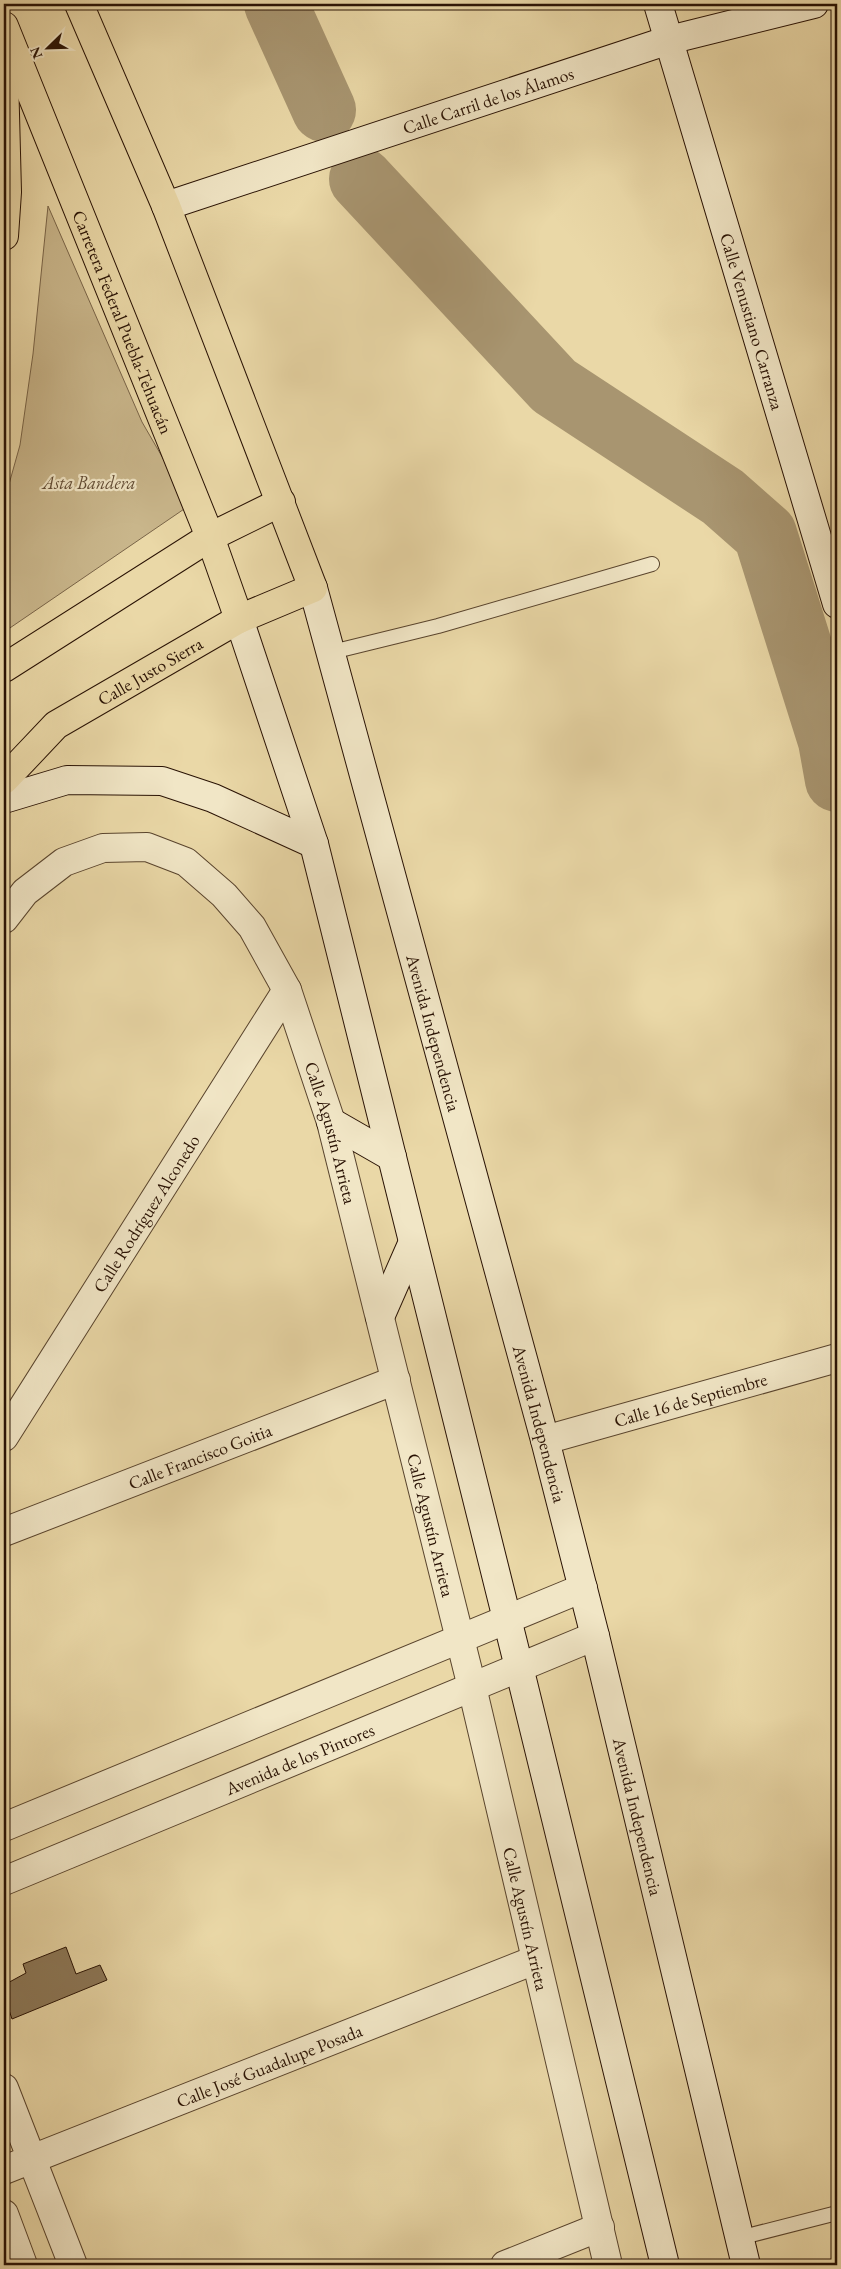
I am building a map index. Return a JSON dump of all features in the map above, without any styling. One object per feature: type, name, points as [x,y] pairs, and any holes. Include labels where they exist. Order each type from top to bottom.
[{"type":"main road","points":[[78,4],[166,206],[313,588]]},
{"type":"main road","name":"Carretera Federal Puebla-Tehuacán","points":[[4,26],[210,537],[239,619]]},
{"type":"main road","points":[[4,75],[7,192],[4,236]]},
{"type":"main road","points":[[4,668],[210,537],[281,502]]},
{"type":"main road","name":"Calle Justo Sierra","points":[[4,780],[56,724],[239,619],[313,588]]},
{"type":"street","name":"Calle Venustiano Carranza","points":[[658,4],[837,604]]},
{"type":"street","name":"Calle Carril de los Álamos","points":[[166,206],[669,40],[814,4]]},
{"type":"street","name":"Avenida Independencia","points":[[313,588],[332,652],[545,1440],[595,1636],[746,2265]]},
{"type":"street","points":[[239,619],[314,844],[412,1244],[507,1618],[665,2265]]},
{"type":"street","points":[[4,799],[67,780],[162,781],[214,798],[314,844]]},
{"type":"street","name":"Calle Agustín Arrieta","points":[[4,918],[25,892],[64,862],[103,848],[147,847],[186,862],[224,895],[252,927],[288,990],[331,1122],[396,1380],[472,1687],[608,2265]]},
{"type":"street","name":"Calle Rodríguez Alconedo","points":[[4,1437],[288,990]]},
{"type":"street","points":[[331,1122],[392,1157]]},
{"type":"street","points":[[380,1317],[412,1244]]},
{"type":"street","name":"Calle 16 de Septiembre","points":[[545,1440],[837,1358]]},
{"type":"street","name":"Calle Francisco Goitia","points":[[4,1532],[396,1380]]},
{"type":"street","points":[[4,1827],[583,1588]]},
{"type":"street","name":"Avenida de los Pintores","points":[[4,1881],[595,1636]]},
{"type":"street","name":"Calle José Guadalupe Posada","points":[[4,2170],[535,1960]]},
{"type":"street","points":[[4,2088],[73,2265]]},
{"type":"street","points":[[4,2214],[23,2265]]},
{"type":"street","points":[[506,2265],[600,2227]]},
{"type":"lane","points":[[332,652],[438,626],[652,564]]},
{"type":"lane","points":[[739,2238],[837,2213]]},
{"type":"green space","name":"Asta Bandera","points":[[48,206],[142,422],[190,505],[4,632],[4,502],[20,445],[33,354]]},
{"type":"building","points":[[66,1947],[76,1974],[100,1965],[107,1980],[12,2019],[4,1995],[4,1985],[26,1973],[23,1964]]},
{"type":"waterway","points":[[276,4],[324,110]]},
{"type":"waterway","points":[[361,179],[554,386],[723,497],[765,534],[830,741],[837,780]]}]
